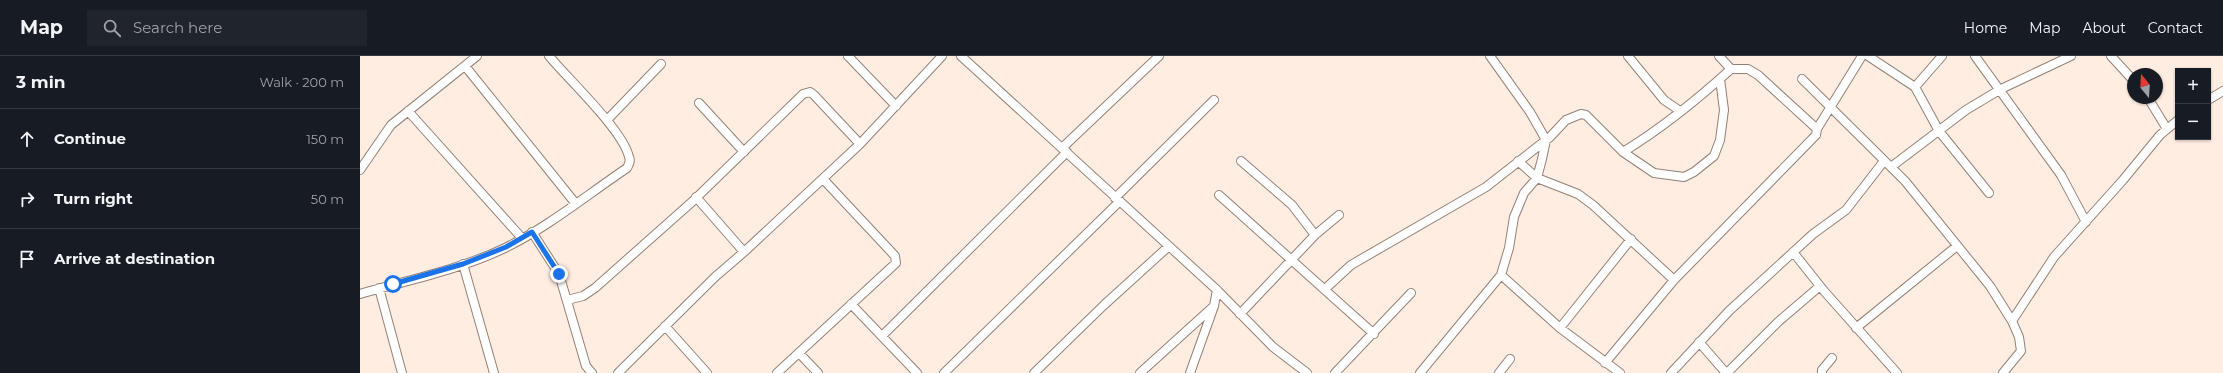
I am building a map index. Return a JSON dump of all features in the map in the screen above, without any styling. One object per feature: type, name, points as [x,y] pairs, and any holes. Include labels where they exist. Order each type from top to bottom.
[{"type":"street","points":[[360,170],[392,126],[408,111],[477,56]]},
{"type":"street","points":[[360,294],[463,264],[506,247],[576,204],[627,168],[630,163],[629,156],[607,120],[549,56]]},
{"type":"street","points":[[848,56],[896,106]]},
{"type":"street","points":[[618,373],[715,277],[860,144],[942,56]]},
{"type":"street","points":[[960,56],[1170,246],[1273,346],[1307,373]]},
{"type":"street","points":[[882,336],[1159,56]]},
{"type":"street","points":[[1420,373],[1501,275],[1509,248],[1514,217],[1524,193],[1537,178],[1546,140],[1530,112],[1490,56]]},
{"type":"street","points":[[1628,56],[1664,100],[1680,111]]},
{"type":"street","points":[[1719,56],[1732,69]]},
{"type":"street","points":[[1605,363],[1674,280],[1816,135],[1817,129],[1831,109],[1862,56]]},
{"type":"street","points":[[1868,56],[1915,87],[1939,131],[1989,193]]},
{"type":"street","points":[[1915,87],[1942,56]]},
{"type":"street","points":[[1975,56],[2001,89],[2061,175],[2086,222]]},
{"type":"street","points":[[1891,167],[1966,110],[2001,89],[2071,56]]},
{"type":"street","points":[[2112,56],[2127,73]]},
{"type":"street","points":[[607,120],[661,64]]},
{"type":"street","points":[[465,66],[576,204]]},
{"type":"street","points":[[1623,152],[1645,139],[1680,111],[1699,99],[1732,69],[1748,69],[1758,75],[1817,129]]},
{"type":"street","points":[[1325,289],[1351,265],[1486,187],[1546,140],[1566,120],[1581,114],[1586,115],[1623,152],[1654,173],[1684,177],[1694,172],[1714,156],[1720,140],[1724,110],[1720,79]]},
{"type":"street","points":[[1802,79],[1905,181],[1990,286],[2012,321],[2019,337],[2021,351],[2003,373]]},
{"type":"street","points":[[2211,98],[2223,91]]},
{"type":"street","points":[[567,300],[583,296],[595,288],[696,198],[803,94],[810,92],[860,144]]},
{"type":"street","points":[[944,373],[1118,199],[1214,100]]},
{"type":"street","points":[[699,103],[744,152]]},
{"type":"street","points":[[2152,104],[2167,129]]},
{"type":"street","points":[[408,111],[521,237]]},
{"type":"street","points":[[2012,321],[2054,257],[2167,129],[2175,122]]},
{"type":"street","points":[[1241,161],[1292,205],[1315,235]]},
{"type":"street","points":[[1518,161],[1537,178],[1578,194],[1631,239],[1674,280]]},
{"type":"street","points":[[1671,373],[1729,311],[1813,234],[1846,210],[1884,161]]},
{"type":"street","points":[[777,373],[896,264],[895,256],[822,179]]},
{"type":"street","points":[[1219,195],[1374,334]]},
{"type":"street","points":[[696,198],[744,252]]},
{"type":"street","points":[[1240,314],[1315,235],[1339,215]]},
{"type":"street","points":[[532,232],[559,274],[586,366],[592,373]]},
{"type":"street","points":[[1560,328],[1631,239]]},
{"type":"street","points":[[1034,373],[1104,305],[1170,246]]},
{"type":"street","points":[[1856,328],[1957,246]]},
{"type":"street","points":[[1793,252],[1856,328],[1897,373]]},
{"type":"street","points":[[463,264],[494,373]]},
{"type":"street","points":[[1501,275],[1560,328],[1620,373]]},
{"type":"street","points":[[1700,342],[1726,373],[1778,322],[1820,286]]},
{"type":"street","points":[[379,288],[402,373]]},
{"type":"street","points":[[1190,373],[1214,306],[1217,290]]},
{"type":"street","points":[[1335,373],[1374,334],[1411,293]]},
{"type":"street","points":[[852,304],[917,373]]},
{"type":"street","points":[[1140,373],[1214,306]]},
{"type":"street","points":[[665,326],[707,373]]},
{"type":"street","points":[[799,354],[818,373]]},
{"type":"street","points":[[1822,373],[1822,370],[1832,358]]},
{"type":"street","points":[[1499,373],[1510,359]]},
{"type":"route","points":[[393,284],[463,264],[506,247],[532,232],[559,274]]}]
